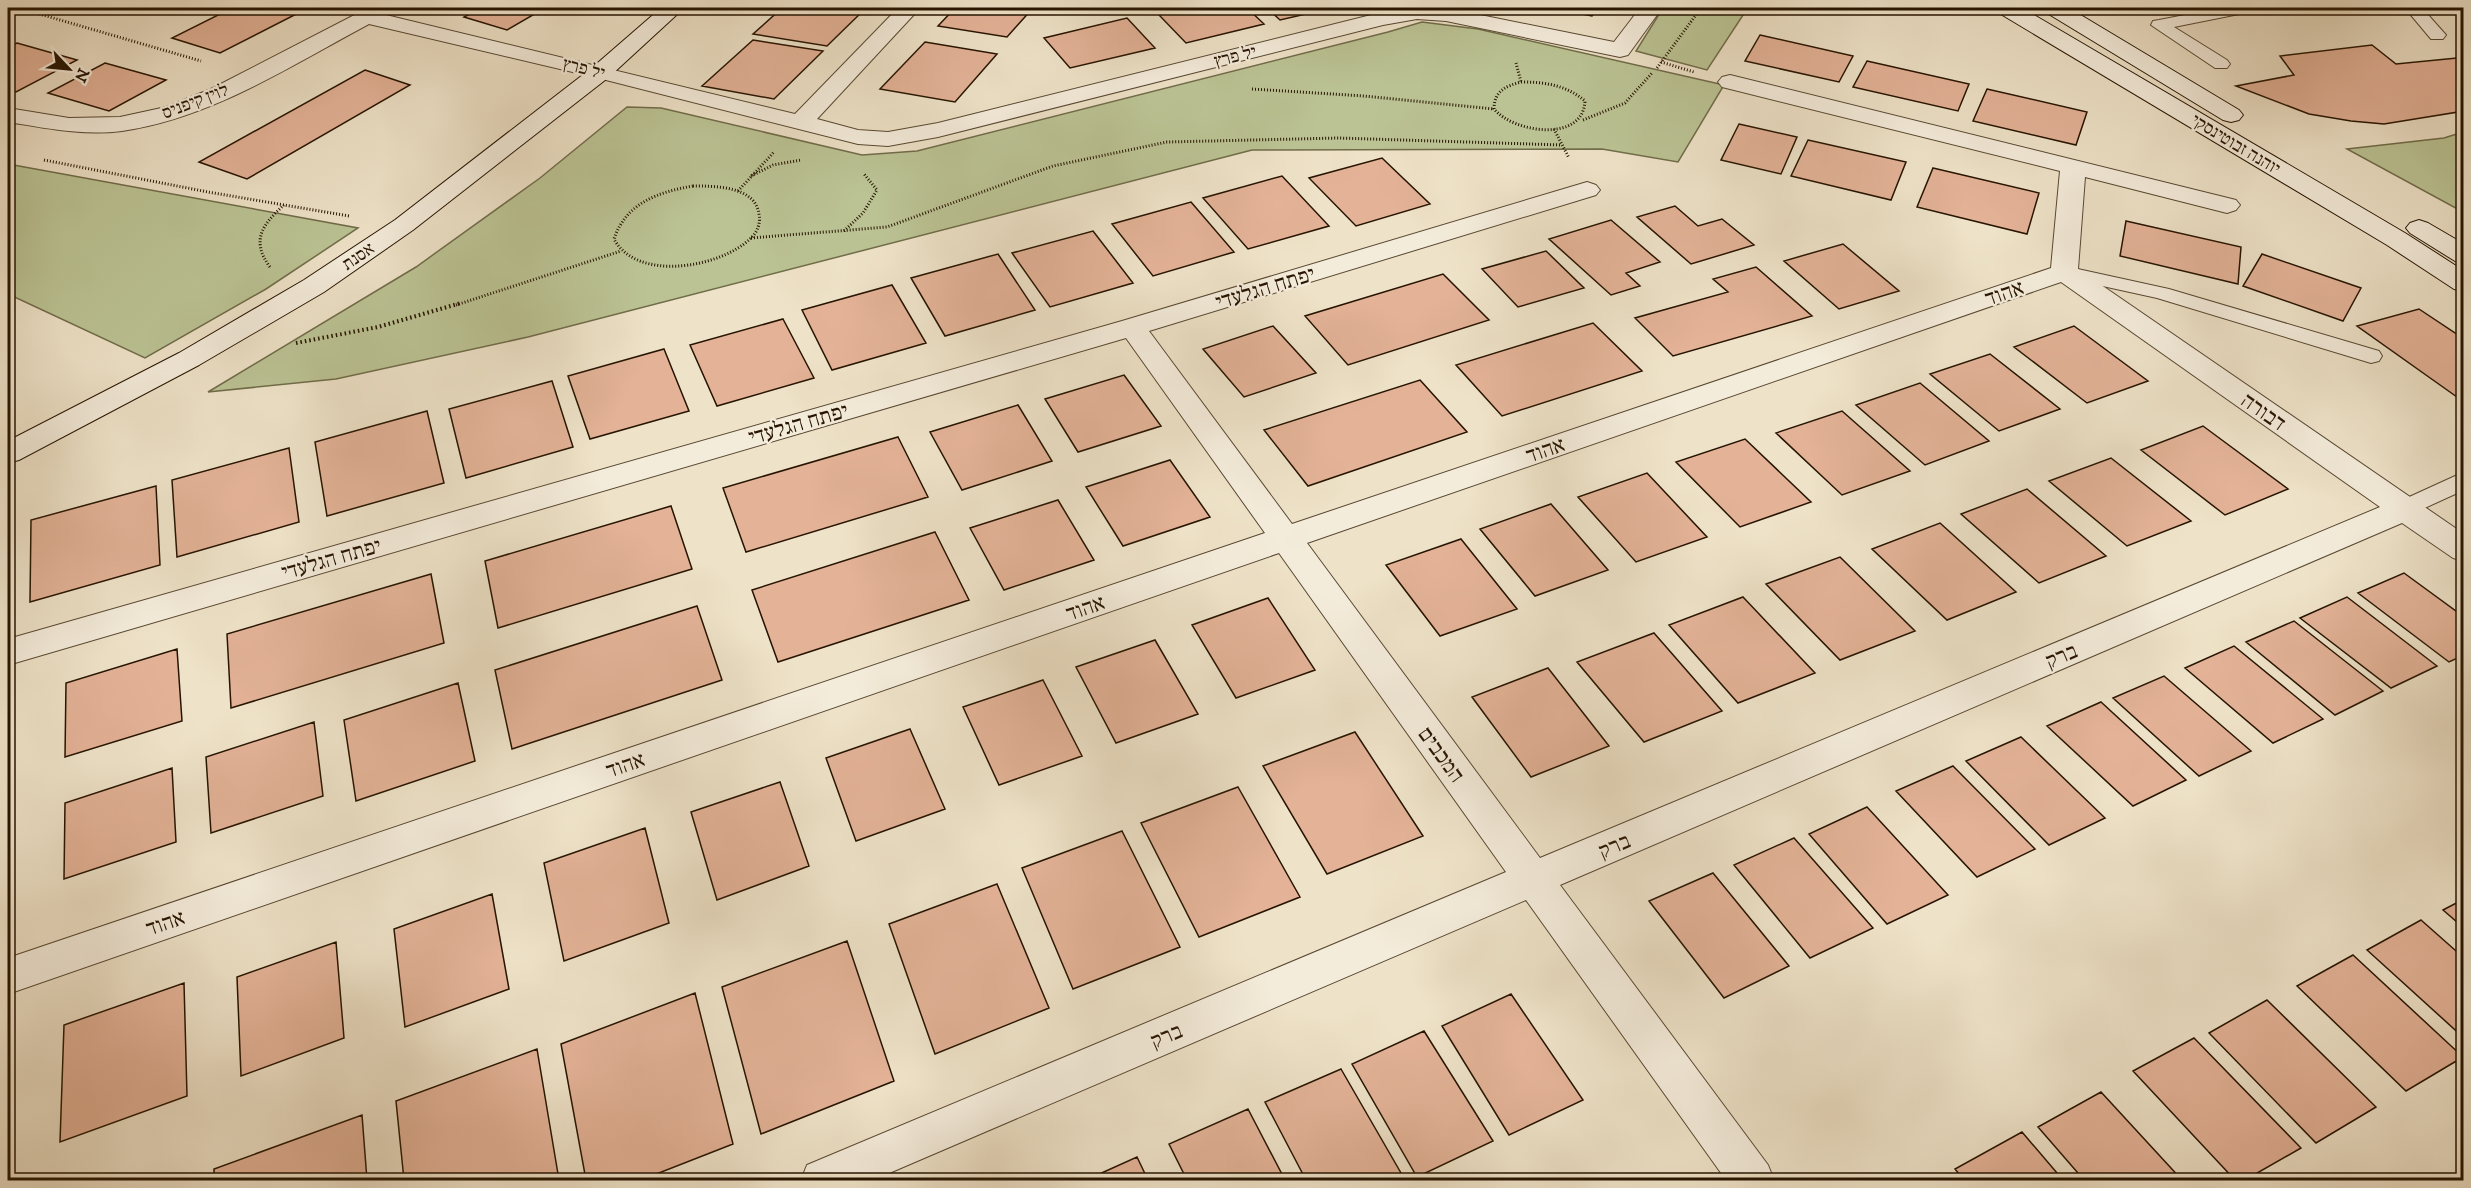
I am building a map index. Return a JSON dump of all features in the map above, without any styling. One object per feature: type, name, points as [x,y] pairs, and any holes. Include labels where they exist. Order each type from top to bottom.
[{"type":"street","name":"אסנת","points":[[8,453],[189,359],[314,286],[404,225],[601,72],[673,8]]},
{"type":"street","points":[[800,123],[910,8]]},
{"type":"street","points":[[1620,50],[1651,8]]},
{"type":"street","name":"יוהנה זבוטינסקי","points":[[2007,8],[2396,239],[2463,283]]},
{"type":"street","name":"יוהנה זבוטינסקי","points":[[2055,8],[2463,255]]},
{"type":"street","name":"לוין קיפניס","points":[[8,115],[69,125],[120,124],[173,113],[219,94],[375,12]]},
{"type":"street","name":"יל פרץ","points":[[375,12],[800,123],[858,137],[888,140],[938,130],[1383,19],[1417,13],[1470,18],[1620,50]]},
{"type":"street","points":[[1730,82],[2073,169],[2227,205]]},
{"type":"street","points":[[2064,272],[2073,169]]},
{"type":"street","name":"יפתח הגלעדי","points":[[8,652],[1132,327],[1587,190]]},
{"type":"street","name":"דבורה","points":[[2064,272],[2463,550]]},
{"type":"street","name":"אהוד","points":[[8,976],[2064,272]]},
{"type":"street","name":"המכבים","points":[[1132,327],[1752,1180]]},
{"type":"street","name":"ברק","points":[[823,1180],[2405,509]]},
{"type":"lane","points":[[2221,64],[2159,25],[2244,8]]},
{"type":"lane","points":[[2413,8],[2437,35]]},
{"type":"lane","points":[[2064,272],[2162,292],[2371,356]]},
{"type":"lane","points":[[2405,509],[2463,480]]},
{"type":"path","points":[[19,8],[253,76]]},
{"type":"path","points":[[1620,50],[1730,82]]},
{"type":"path","points":[[1242,89],[1364,96],[1494,109],[1507,121],[1537,129],[1569,126],[1584,118],[1587,110],[1585,101],[1566,87],[1537,82],[1508,86],[1497,93],[1493,101],[1494,109]]},
{"type":"path","points":[[738,191],[800,123]]},
{"type":"path","points":[[751,238],[887,227],[1053,166],[1167,142],[1339,138],[1562,145]]},
{"type":"path","points":[[41,159],[404,225]]},
{"type":"path","points":[[751,176],[773,165],[802,160]]},
{"type":"path","points":[[843,231],[863,213],[877,190],[861,170]]},
{"type":"path","points":[[693,186],[717,186],[738,191],[753,200],[760,211],[760,225],[751,238],[734,251],[712,260],[686,266],[660,266],[636,261],[621,251],[614,238],[617,225],[635,206],[655,195],[693,186]]},
{"type":"path","points":[[284,205],[264,223],[261,239],[262,258],[274,272],[314,286]]},
{"type":"path","points":[[295,343],[318,340],[423,314],[621,251]]},
{"type":"green space","points":[[1663,8],[1977,8],[1981,10],[1745,12],[1707,70],[1636,51]]},
{"type":"green space","points":[[1422,22],[1478,29],[1724,85],[1678,162],[1602,149],[1252,150],[528,337],[336,379],[208,392],[416,267],[540,178],[627,107],[661,108],[862,155],[917,151]]},
{"type":"green space","points":[[2463,132],[2463,212],[2347,149],[2444,138]]},
{"type":"green space","points":[[8,164],[358,228],[266,289],[145,358],[8,294]]},
{"type":"building","points":[[232,8],[308,8],[220,53],[172,38]]},
{"type":"building","points":[[481,8],[545,8],[507,30],[464,17]]},
{"type":"building","points":[[782,8],[866,8],[827,46],[753,34]]},
{"type":"building","points":[[955,8],[1033,8],[1007,37],[938,26]]},
{"type":"building","points":[[1191,8],[1247,8],[1264,24],[1186,43],[1159,15]]},
{"type":"building","points":[[1267,8],[1332,8],[1280,20]]},
{"type":"building","points":[[1551,8],[1598,8],[1592,16]]},
{"type":"building","points":[[1127,18],[1155,48],[1070,68],[1044,38]]},
{"type":"building","points":[[1760,35],[1853,56],[1839,82],[1745,61]]},
{"type":"building","points":[[753,40],[823,51],[774,99],[702,86]]},
{"type":"building","points":[[925,42],[997,54],[955,102],[880,89]]},
{"type":"building","points":[[17,43],[77,60],[16,92],[8,89],[8,47]]},
{"type":"building","points":[[2372,45],[2396,64],[2457,58],[2464,61],[2464,111],[2384,124],[2351,121],[2309,114],[2236,86],[2294,75],[2280,56]]},
{"type":"building","points":[[1867,61],[1969,84],[1958,111],[1853,87]]},
{"type":"building","points":[[105,63],[166,80],[109,111],[48,93]]},
{"type":"building","points":[[365,70],[410,85],[247,179],[199,162]]},
{"type":"building","points":[[1987,89],[2087,112],[2076,145],[1973,121]]},
{"type":"building","points":[[1739,124],[1797,137],[1781,174],[1721,160]]},
{"type":"building","points":[[1808,140],[1906,162],[1891,200],[1791,176]]},
{"type":"building","points":[[1382,158],[1430,204],[1356,226],[1309,178]]},
{"type":"building","points":[[1933,168],[2039,193],[2027,234],[1917,207]]},
{"type":"building","points":[[1282,176],[1329,226],[1248,249],[1203,198]]},
{"type":"building","points":[[1191,202],[1234,252],[1153,276],[1112,224]]},
{"type":"building","points":[[1675,206],[1698,226],[1722,219],[1754,245],[1691,264],[1637,217]]},
{"type":"building","points":[[1611,220],[1660,262],[1626,273],[1640,286],[1611,295],[1549,239]]},
{"type":"building","points":[[2126,221],[2241,247],[2238,284],[2120,256]]},
{"type":"building","points":[[1093,231],[1133,283],[1050,307],[1012,253]]},
{"type":"building","points":[[1843,244],[1899,291],[1839,309],[1784,261]]},
{"type":"building","points":[[1546,251],[1584,288],[1518,307],[1482,269]]},
{"type":"building","points":[[998,254],[1035,310],[945,336],[911,278]]},
{"type":"building","points":[[2262,254],[2361,288],[2343,321],[2243,286]]},
{"type":"building","points":[[1756,267],[1812,316],[1673,356],[1635,318],[1728,292],[1713,279]]},
{"type":"building","points":[[1443,274],[1489,320],[1348,365],[1305,316]]},
{"type":"building","points":[[892,285],[926,343],[832,370],[802,310]]},
{"type":"building","points":[[2419,309],[2464,339],[2464,395],[2457,397],[2357,326]]},
{"type":"building","points":[[783,319],[814,378],[717,406],[690,345]]},
{"type":"building","points":[[1593,323],[1642,371],[1502,416],[1456,365]]},
{"type":"building","points":[[1273,326],[1316,373],[1244,397],[1203,349]]},
{"type":"building","points":[[2074,326],[2148,381],[2087,403],[2014,347]]},
{"type":"building","points":[[664,349],[689,411],[590,439],[568,376]]},
{"type":"building","points":[[1990,354],[2060,409],[1999,431],[1930,374]]},
{"type":"building","points":[[1124,375],[1161,426],[1078,452],[1045,399]]},
{"type":"building","points":[[1420,380],[1467,432],[1308,486],[1264,430]]},
{"type":"building","points":[[552,381],[573,447],[466,478],[449,409]]},
{"type":"building","points":[[1920,383],[1989,441],[1925,465],[1856,405]]},
{"type":"building","points":[[1018,405],[1052,461],[962,490],[930,432]]},
{"type":"building","points":[[427,411],[444,483],[327,516],[315,442]]},
{"type":"building","points":[[1842,411],[1910,471],[1842,495],[1776,433]]},
{"type":"building","points":[[2203,426],[2288,489],[2225,515],[2141,450]]},
{"type":"building","points":[[898,437],[928,497],[746,552],[723,488]]},
{"type":"building","points":[[1745,439],[1811,502],[1740,527],[1676,462]]},
{"type":"building","points":[[289,448],[299,522],[177,557],[172,480]]},
{"type":"building","points":[[2111,458],[2191,521],[2127,546],[2049,481]]},
{"type":"building","points":[[1170,460],[1210,517],[1123,546],[1086,487]]},
{"type":"building","points":[[1647,473],[1707,537],[1636,562],[1578,497]]},
{"type":"building","points":[[156,486],[160,565],[30,602],[31,520]]},
{"type":"building","points":[[2027,489],[2106,556],[2039,583],[1961,514]]},
{"type":"building","points":[[1058,500],[1094,560],[1004,590],[970,528]]},
{"type":"building","points":[[1551,504],[1608,570],[1535,596],[1480,529]]},
{"type":"building","points":[[671,506],[692,569],[498,628],[485,561]]},
{"type":"building","points":[[1940,523],[2016,592],[1947,620],[1872,549]]},
{"type":"building","points":[[935,532],[969,600],[778,662],[752,590]]},
{"type":"building","points":[[1461,539],[1517,609],[1440,636],[1386,565]]},
{"type":"building","points":[[1840,557],[1915,631],[1840,660],[1766,584]]},
{"type":"building","points":[[2404,573],[2464,617],[2464,655],[2449,662],[2358,593]]},
{"type":"building","points":[[431,574],[444,643],[231,708],[227,634]]},
{"type":"building","points":[[1743,597],[1815,673],[1738,703],[1669,625]]},
{"type":"building","points":[[2347,597],[2437,666],[2391,688],[2300,618]]},
{"type":"building","points":[[1268,598],[1315,670],[1236,698],[1192,625]]},
{"type":"building","points":[[697,606],[722,680],[512,749],[495,670]]},
{"type":"building","points":[[2294,621],[2383,691],[2335,715],[2246,642]]},
{"type":"building","points":[[1654,633],[1722,711],[1644,742],[1577,662]]},
{"type":"building","points":[[1155,640],[1198,714],[1116,743],[1076,667]]},
{"type":"building","points":[[2234,646],[2323,719],[2273,743],[2185,668]]},
{"type":"building","points":[[177,649],[182,721],[65,757],[66,683]]},
{"type":"building","points":[[1548,668],[1609,746],[1531,777],[1472,697]]},
{"type":"building","points":[[2164,676],[2251,751],[2199,776],[2113,698]]},
{"type":"building","points":[[1043,680],[1082,756],[999,785],[963,707]]},
{"type":"building","points":[[458,683],[475,761],[356,801],[344,720]]},
{"type":"building","points":[[2101,702],[2186,780],[2133,806],[2047,726]]},
{"type":"building","points":[[314,722],[323,796],[211,833],[206,757]]},
{"type":"building","points":[[910,729],[945,809],[856,841],[826,758]]},
{"type":"building","points":[[1355,732],[1423,836],[1327,874],[1263,766]]},
{"type":"building","points":[[2021,737],[2105,818],[2049,845],[1966,761]]},
{"type":"building","points":[[1953,766],[2035,849],[1977,877],[1896,791]]},
{"type":"building","points":[[172,768],[176,842],[64,879],[65,803]]},
{"type":"building","points":[[780,782],[809,866],[717,900],[691,812]]},
{"type":"building","points":[[1238,787],[1300,897],[1199,937],[1141,823]]},
{"type":"building","points":[[1867,807],[1948,895],[1887,924],[1809,834]]},
{"type":"building","points":[[645,828],[669,923],[564,961],[544,863]]},
{"type":"building","points":[[1122,831],[1180,947],[1073,989],[1022,868]]},
{"type":"building","points":[[1794,838],[1873,928],[1810,958],[1734,865]]},
{"type":"building","points":[[1713,873],[1789,966],[1724,998],[1649,901]]},
{"type":"building","points":[[997,884],[1049,1008],[935,1054],[889,924]]},
{"type":"building","points":[[492,894],[509,989],[405,1027],[394,929]]},
{"type":"building","points":[[2464,899],[2464,928],[2443,910]]},
{"type":"building","points":[[2421,920],[2464,958],[2464,1038],[2367,950]]},
{"type":"building","points":[[847,941],[894,1081],[761,1134],[722,987]]},
{"type":"building","points":[[336,942],[344,1038],[241,1076],[237,977]]},
{"type":"building","points":[[2353,955],[2463,1057],[2406,1091],[2297,986]]},
{"type":"building","points":[[184,983],[187,1096],[60,1142],[64,1025]]},
{"type":"building","points":[[695,993],[733,1144],[641,1180],[586,1180],[561,1044]]},
{"type":"building","points":[[1511,994],[1583,1100],[1509,1135],[1442,1026]]},
{"type":"building","points":[[2267,1000],[2376,1107],[2316,1143],[2209,1033]]},
{"type":"building","points":[[1424,1031],[1493,1141],[1417,1177],[1352,1064]]},
{"type":"building","points":[[2194,1038],[2301,1148],[2245,1180],[2235,1180],[2133,1071]]},
{"type":"building","points":[[537,1049],[559,1180],[404,1180],[396,1101]]},
{"type":"building","points":[[1341,1069],[1405,1180],[1306,1180],[1265,1102]]},
{"type":"building","points":[[2101,1092],[2182,1180],[2084,1180],[2038,1127]]},
{"type":"building","points":[[1248,1109],[1285,1180],[1187,1180],[1169,1144]]},
{"type":"building","points":[[362,1115],[367,1180],[214,1180],[214,1169]]},
{"type":"building","points":[[2022,1132],[2063,1180],[1964,1180],[1955,1169]]},
{"type":"building","points":[[1137,1157],[1148,1180],[1086,1180]]}]
